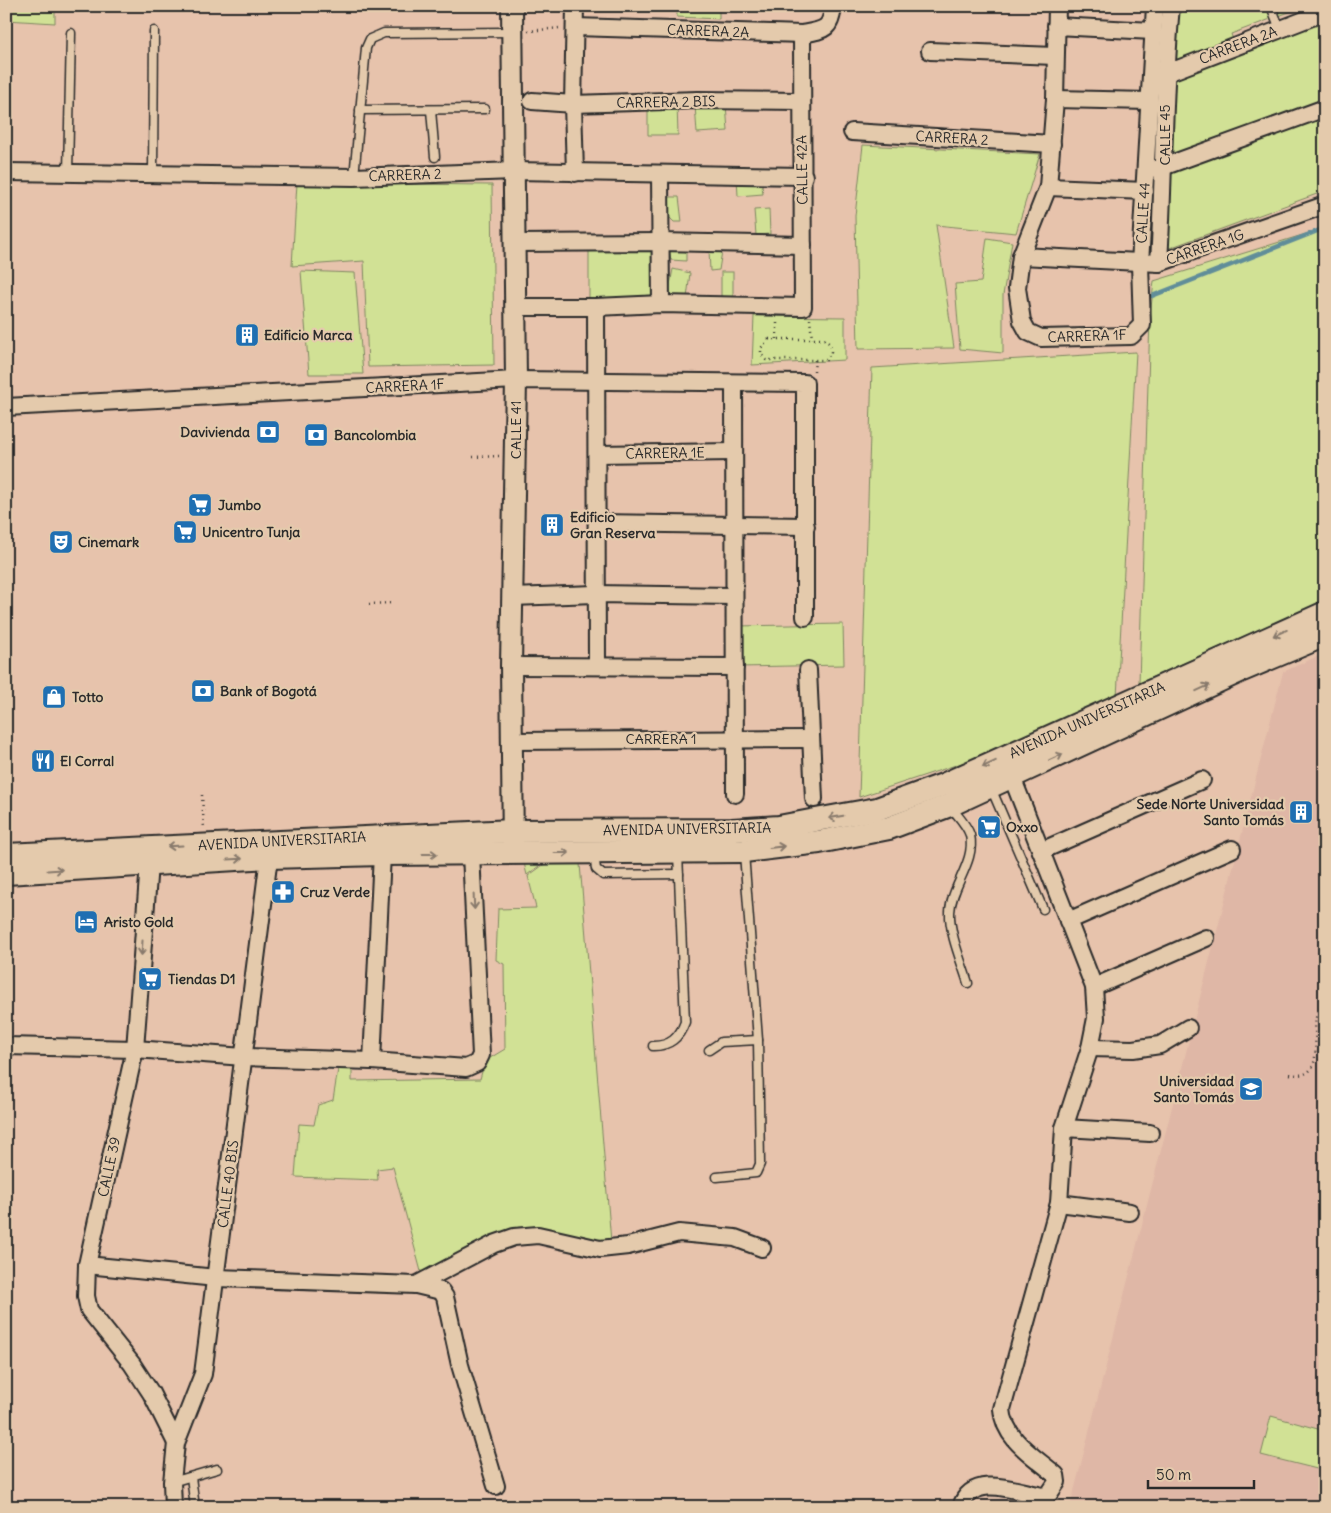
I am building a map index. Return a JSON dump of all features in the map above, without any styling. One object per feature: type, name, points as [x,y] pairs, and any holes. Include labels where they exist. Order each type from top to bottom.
[{"type":"main road","name":"AVENIDA UNIVERSITARIA","points":[[6,855],[205,844],[513,831],[732,830],[779,827],[877,809],[943,785],[1325,613]]},
{"type":"main road","name":"AVENIDA UNIVERSITARIA","points":[[6,873],[269,857],[382,854],[594,853],[679,864],[744,851],[819,842],[889,828],[950,805],[1242,670],[1325,635]]},
{"type":"street","name":"CALLE 41","points":[[512,6],[516,380],[511,666],[514,853]]},
{"type":"street","points":[[575,6],[573,104],[575,173]]},
{"type":"street","points":[[1021,256],[1048,187],[1055,99],[1057,6]]},
{"type":"street","name":"CALLE 44","points":[[1142,325],[1140,264],[1150,101],[1158,76],[1154,31],[1155,6]]},
{"type":"street","name":"CALLE 45","points":[[1159,263],[1165,166],[1158,76],[1171,6]]},
{"type":"street","name":"CARRERA 2A","points":[[576,27],[802,34],[826,28],[831,23],[832,11]]},
{"type":"street","name":"CARRERA 2A","points":[[1158,76],[1325,12]]},
{"type":"street","points":[[1056,26],[1154,31]]},
{"type":"street","name":"CALLE 42A","points":[[802,34],[803,307]]},
{"type":"street","points":[[930,51],[1055,56]]},
{"type":"street","points":[[1055,99],[1150,101]]},
{"type":"street","name":"CARRERA 2 BIS","points":[[532,101],[573,104],[698,100],[801,101]]},
{"type":"street","points":[[1146,174],[1325,108]]},
{"type":"street","name":"CARRERA 2","points":[[852,132],[1052,144]]},
{"type":"street","name":"CARRERA 2","points":[[6,172],[153,172],[354,176],[514,171],[804,176]]},
{"type":"street","points":[[660,174],[661,304]]},
{"type":"street","points":[[1048,187],[1145,191]]},
{"type":"street","name":"CARRERA 1G","points":[[1021,256],[1140,264],[1159,263],[1325,205]]},
{"type":"street","points":[[514,242],[660,242],[803,245]]},
{"type":"street","name":"CARRERA 1F","points":[[1021,256],[1017,288],[1022,321],[1028,332],[1041,338],[1131,336],[1142,325]]},
{"type":"street","points":[[515,307],[596,307],[661,304],[803,307]]},
{"type":"street","points":[[596,307],[597,522],[595,594],[597,665]]},
{"type":"street","name":"CARRERA 1F","points":[[6,408],[516,380],[805,383],[806,526]]},
{"type":"street","points":[[734,383],[735,524],[733,596],[735,794]]},
{"type":"street","name":"CARRERA 1E","points":[[596,454],[733,452]]},
{"type":"street","points":[[597,522],[806,526],[806,616]]},
{"type":"street","points":[[512,597],[595,594],[733,596]]},
{"type":"street","points":[[511,666],[734,667]]},
{"type":"street","points":[[808,670],[814,800]]},
{"type":"street","name":"CARRERA 1","points":[[512,741],[811,739]]},
{"type":"street","points":[[961,1507],[968,1494],[976,1487],[986,1486],[1042,1496],[1049,1494],[1057,1482],[1056,1475],[1011,1436],[1003,1421],[1002,1409],[1059,1203],[1064,1128],[1090,1048],[1096,1018],[1094,987],[1012,777]]},
{"type":"street","points":[[1041,851],[1202,780]]},
{"type":"street","points":[[1068,921],[1232,850]]},
{"type":"street","points":[[372,1060],[382,854]]},
{"type":"street","points":[[6,1046],[135,1049],[244,1057],[372,1060],[466,1068],[478,1063],[481,1055],[471,854]]},
{"type":"street","name":"CALLE 40 BIS","points":[[173,1507],[172,1482],[176,1444],[203,1374],[269,857]]},
{"type":"street","name":"CALLE 39","points":[[149,864],[135,1049],[87,1266],[86,1296],[89,1310],[132,1364],[151,1393],[176,1444]]},
{"type":"street","points":[[1094,987],[1206,938]]},
{"type":"street","points":[[1090,1048],[1133,1049],[1160,1044],[1188,1028]]},
{"type":"street","points":[[1064,1128],[1150,1133]]},
{"type":"street","points":[[1059,1203],[1130,1212]]},
{"type":"street","points":[[416,1285],[494,1244],[514,1237],[538,1234],[600,1249],[628,1246],[679,1233],[734,1238],[762,1248]]},
{"type":"street","points":[[87,1266],[216,1278],[416,1285],[435,1288],[441,1291],[445,1297],[460,1365],[496,1486]]},
{"type":"lane","points":[[1271,6],[1280,29]]},
{"type":"lane","points":[[153,172],[154,31]]},
{"type":"lane","points":[[354,176],[366,48],[374,36],[384,34],[511,32]]},
{"type":"lane","points":[[68,172],[71,33]]},
{"type":"lane","points":[[360,110],[485,109]]},
{"type":"lane","points":[[431,110],[434,157]]},
{"type":"lane","points":[[991,786],[1043,909]]},
{"type":"lane","points":[[950,805],[970,835],[971,850],[956,889],[950,913],[968,983]]},
{"type":"lane","points":[[717,1177],[756,1173],[760,1164],[758,1040],[744,851]]},
{"type":"lane","points":[[653,1046],[670,1042],[682,1030],[684,1022],[679,864]]},
{"type":"lane","points":[[709,1050],[721,1042],[758,1040]]},
{"type":"lane","points":[[172,1482],[217,1469]]},
{"type":"lane","points":[[191,1477],[195,1507]]},
{"type":"path","points":[[511,32],[576,27]]},
{"type":"path","points":[[803,307],[810,321],[812,339]]},
{"type":"path","points":[[769,339],[812,339],[824,339],[830,344],[831,352],[826,360],[776,362],[766,360],[761,354],[763,343],[769,339]]},
{"type":"path","points":[[473,457],[516,456]]},
{"type":"path","points":[[369,604],[393,604]]},
{"type":"path","points":[[202,795],[205,844]]},
{"type":"path","points":[[1321,1056],[1315,1016],[1319,1008],[1325,1007]]},
{"type":"path","points":[[1290,1074],[1311,1073],[1319,1061]]},
{"type":"shaded area","name":"Universidad Santo Tomás","points":[[1325,653],[1325,1507],[1070,1507],[1283,672]]},
{"type":"green space","points":[[6,6],[55,6],[55,23],[6,20]]},
{"type":"green space","points":[[677,6],[719,6],[719,19],[677,17]]},
{"type":"green space","points":[[1163,6],[1305,6],[1231,34],[1238,53],[1325,21],[1325,191],[1153,254]]},
{"type":"green space","points":[[677,104],[678,135],[648,135],[648,109]]},
{"type":"green space","points":[[726,104],[728,131],[697,133],[695,105]]},
{"type":"green space","points":[[863,145],[1040,154],[1016,233],[936,225],[954,348],[858,349],[855,216]]},
{"type":"green space","points":[[761,177],[763,194],[738,196],[737,178]]},
{"type":"green space","points":[[297,183],[492,185],[494,365],[368,367],[364,261],[292,266]]},
{"type":"green space","points":[[669,197],[679,197],[682,222],[674,222],[668,216]]},
{"type":"green space","points":[[769,209],[770,234],[756,235],[754,210]]},
{"type":"green space","points":[[1325,228],[1325,600],[1139,683],[1150,317],[1154,281]]},
{"type":"green space","points":[[987,238],[1012,242],[1003,295],[1003,353],[960,349],[955,284],[981,282]]},
{"type":"green space","points":[[589,246],[653,246],[653,301],[589,300]]},
{"type":"green space","points":[[683,246],[686,251],[686,261],[671,260],[669,250]]},
{"type":"green space","points":[[709,249],[722,251],[719,270],[710,271]]},
{"type":"green space","points":[[673,269],[690,273],[687,298],[668,296]]},
{"type":"green space","points":[[301,271],[355,273],[363,374],[309,374]]},
{"type":"green space","points":[[721,272],[733,272],[733,303],[721,303]]},
{"type":"green space","points":[[754,316],[845,317],[845,360],[752,365]]},
{"type":"green space","points":[[1136,352],[1117,697],[968,761],[859,797],[872,368]]},
{"type":"green space","points":[[843,624],[844,665],[739,667],[738,626]]},
{"type":"green space","points":[[524,863],[543,863],[527,875]]},
{"type":"green space","points":[[546,863],[580,864],[611,1242],[597,1243],[506,1234],[423,1279],[393,1167],[377,1169],[378,1180],[295,1177],[299,1124],[314,1125],[318,1105],[333,1100],[338,1069],[352,1067],[352,1081],[480,1079],[485,1061],[505,1049],[504,964],[496,960],[498,909],[536,908],[528,876]]},
{"type":"green space","points":[[1271,1416],[1325,1431],[1325,1471],[1261,1455]]},
{"type":"waterway","points":[[1152,296],[1325,228]]},
{"type":"place","name":"Edificio Marca","points":[[247,335]]},
{"type":"place","name":"Davivienda","points":[[268,432]]},
{"type":"place","name":"Bancolombia","points":[[316,435]]},
{"type":"place","name":"Jumbo","points":[[200,505]]},
{"type":"place","name":"Edificio Gran Reserva","points":[[552,525]]},
{"type":"place","name":"Unicentro Tunja","points":[[185,532]]},
{"type":"place","name":"Cinemark","points":[[61,542]]},
{"type":"place","name":"Bank of Bogotá","points":[[203,691]]},
{"type":"place","name":"Totto","points":[[54,697]]},
{"type":"place","name":"El Corral","points":[[43,761]]},
{"type":"place","name":"Sede Norte Universidad Santo Tomás","points":[[1301,812]]},
{"type":"place","name":"Oxxo","points":[[989,827]]},
{"type":"place","name":"Cruz Verde","points":[[283,892]]},
{"type":"place","name":"Aristo Gold","points":[[86,922]]},
{"type":"place","name":"Tiendas D1","points":[[150,979]]},
{"type":"place","name":"Universidad Santo Tomás","points":[[1251,1089]]}]
